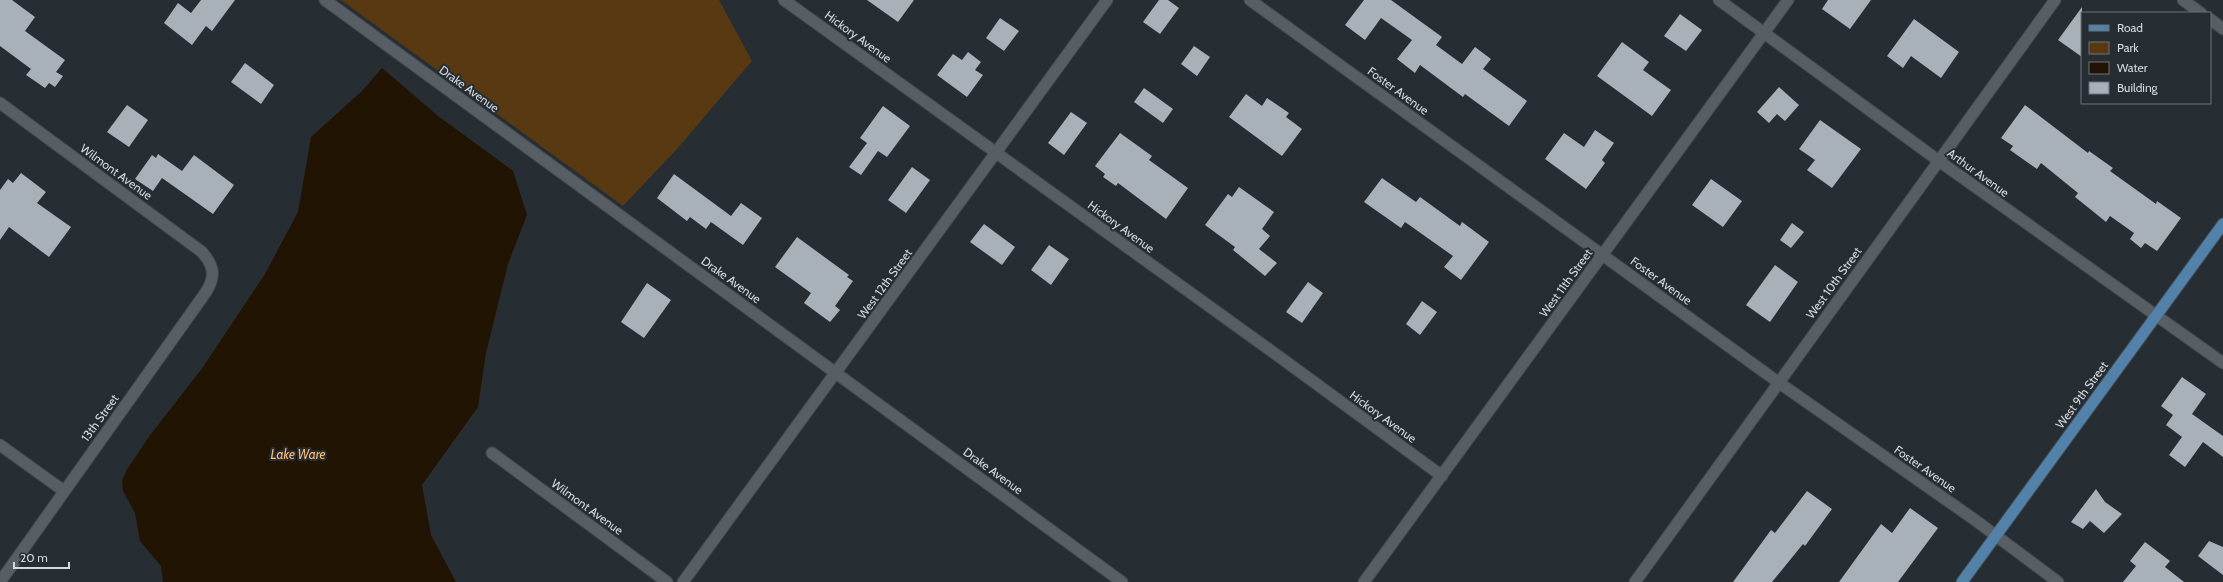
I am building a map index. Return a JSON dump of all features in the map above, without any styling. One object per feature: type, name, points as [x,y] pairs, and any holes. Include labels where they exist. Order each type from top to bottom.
[{"type":"main road","name":"West 9th Street","points":[[1962,582],[2223,224]]},
{"type":"street","name":"Drake Avenue","points":[[325,0],[1122,582]]},
{"type":"street","name":"Hickory Avenue","points":[[784,0],[1442,476]]},
{"type":"street","name":"West 12th Street","points":[[683,582],[1107,0]]},
{"type":"street","name":"Foster Avenue","points":[[1250,0],[1778,382],[1996,536],[2058,582]]},
{"type":"street","name":"Arthur Avenue","points":[[1719,0],[1939,161],[2223,364]]},
{"type":"street","name":"West 11th Street","points":[[1364,582],[1788,0]]},
{"type":"street","name":"West 10th Street","points":[[1635,582],[2055,0]]},
{"type":"street","points":[[2183,0],[2200,12]]},
{"type":"street","points":[[2211,20],[2223,29]]},
{"type":"street","name":"Wilmont Avenue","points":[[0,103],[181,235],[202,252],[212,267]]},
{"type":"street","name":"13th Street","points":[[0,582],[206,292],[213,278],[212,267]]},
{"type":"street","points":[[0,445],[64,491]]},
{"type":"street","name":"Wilmont Avenue","points":[[492,453],[667,582]]},
{"type":"green space","points":[[341,0],[719,0],[752,61],[677,149],[623,206]]},
{"type":"water","name":"Lake Ware","points":[[382,68],[438,116],[513,171],[527,215],[508,264],[486,353],[478,407],[422,485],[431,535],[456,582],[163,582],[161,566],[140,541],[135,513],[123,491],[122,481],[126,471],[148,438],[203,367],[265,274],[298,212],[311,137],[362,91]]},
{"type":"building","points":[[0,0],[12,0],[35,17],[25,31],[65,60],[56,72],[63,76],[55,87],[49,83],[45,88],[26,75],[31,69],[0,46]]},
{"type":"building","points":[[201,0],[235,0],[212,31],[206,26],[192,45],[164,23],[178,3],[191,13]]},
{"type":"building","points":[[867,0],[914,0],[898,22]]},
{"type":"building","points":[[1159,0],[1168,0],[1179,8],[1160,34],[1143,22]]},
{"type":"building","points":[[1364,0],[1391,0],[1442,37],[1436,45],[1462,64],[1475,47],[1491,59],[1483,69],[1527,101],[1509,126],[1465,94],[1463,97],[1420,65],[1415,73],[1397,59],[1412,40],[1381,18],[1365,40],[1345,25]]},
{"type":"building","points":[[1828,0],[1871,0],[1850,29],[1822,9]]},
{"type":"building","points":[[2082,7],[2081,56],[2058,40]]},
{"type":"building","points":[[1680,14],[1702,30],[1686,51],[1664,36]]},
{"type":"building","points":[[1000,18],[1019,31],[1004,51],[986,38]]},
{"type":"building","points":[[1914,19],[1959,52],[1941,78],[1911,56],[1903,68],[1887,56]]},
{"type":"building","points":[[1622,42],[1649,62],[1643,70],[1671,90],[1652,116],[1597,76]]},
{"type":"building","points":[[1194,46],[1210,57],[1197,76],[1181,64]]},
{"type":"building","points":[[968,52],[981,62],[975,70],[983,75],[967,97],[937,75],[953,54],[962,60]]},
{"type":"building","points":[[245,63],[274,85],[261,104],[231,82]]},
{"type":"building","points":[[1779,87],[1799,105],[1785,121],[1777,114],[1769,123],[1757,112]]},
{"type":"building","points":[[1144,88],[1173,109],[1163,123],[1134,102]]},
{"type":"building","points":[[1246,94],[1262,106],[1267,98],[1289,113],[1286,117],[1302,129],[1282,156],[1229,117]]},
{"type":"building","points":[[127,105],[148,120],[129,147],[107,132]]},
{"type":"building","points":[[2025,105],[2088,153],[2089,151],[2113,168],[2110,171],[2156,204],[2157,201],[2181,218],[2157,251],[2145,243],[2141,248],[2130,239],[2134,233],[2110,216],[2106,222],[2075,197],[2078,193],[2041,163],[2037,169],[2010,150],[2013,146],[2001,138]]},
{"type":"building","points":[[883,106],[910,126],[887,157],[878,151],[861,175],[849,167],[867,143],[860,138]]},
{"type":"building","points":[[1071,112],[1087,123],[1064,155],[1048,143]]},
{"type":"building","points":[[1820,120],[1861,149],[1832,188],[1807,170],[1815,160],[1799,149]]},
{"type":"building","points":[[1595,130],[1614,143],[1602,160],[1605,163],[1586,189],[1545,159],[1564,133],[1584,147]]},
{"type":"building","points":[[1120,133],[1152,156],[1149,160],[1188,188],[1166,219],[1118,183],[1116,186],[1103,177],[1105,174],[1095,166]]},
{"type":"building","points":[[158,154],[182,171],[194,155],[234,185],[213,214],[162,178],[153,191],[135,179],[152,155],[156,158]]},
{"type":"building","points":[[912,167],[930,180],[906,213],[888,200]]},
{"type":"building","points":[[21,173],[46,192],[37,203],[71,227],[49,257],[9,227],[0,240],[0,190],[8,179],[13,183]]},
{"type":"building","points":[[674,174],[731,216],[741,203],[762,218],[743,245],[711,222],[706,229],[690,217],[687,221],[657,198]]},
{"type":"building","points":[[1382,178],[1416,202],[1420,197],[1460,226],[1462,222],[1489,242],[1461,280],[1444,267],[1453,256],[1405,222],[1401,228],[1364,202]]},
{"type":"building","points":[[1711,179],[1742,201],[1723,227],[1692,205]]},
{"type":"building","points":[[1239,187],[1274,212],[1262,229],[1270,236],[1259,249],[1277,263],[1265,276],[1233,250],[1235,247],[1205,225],[1228,194],[1232,197]]},
{"type":"building","points":[[1792,223],[1804,232],[1791,248],[1780,240]]},
{"type":"building","points":[[984,224],[1015,247],[1002,265],[970,242]]},
{"type":"building","points":[[797,237],[849,275],[847,277],[853,281],[835,306],[840,310],[830,322],[804,303],[811,293],[775,267]]},
{"type":"building","points":[[1049,245],[1069,259],[1051,285],[1031,270]]},
{"type":"building","points":[[1775,265],[1798,282],[1770,322],[1746,305]]},
{"type":"building","points":[[1308,282],[1323,293],[1302,323],[1286,312]]},
{"type":"building","points":[[647,283],[671,300],[644,338],[621,322]]},
{"type":"building","points":[[1422,301],[1437,312],[1420,335],[1406,324]]},
{"type":"building","points":[[2182,377],[2206,394],[2192,414],[2223,436],[2223,457],[2203,442],[2185,467],[2169,455],[2182,437],[2166,425],[2173,415],[2161,406]]},
{"type":"building","points":[[2096,489],[2105,502],[2122,514],[2104,533],[2090,521],[2083,529],[2071,522]]},
{"type":"building","points":[[1807,491],[1832,509],[1805,546],[1803,544],[1772,582],[1733,582],[1771,530],[1775,533]]},
{"type":"building","points":[[1910,508],[1938,528],[1898,582],[1839,582],[1881,524],[1892,533]]},
{"type":"building","points":[[2209,541],[2223,547],[2223,575],[2198,556]]},
{"type":"building","points":[[2145,542],[2170,561],[2165,567],[2184,582],[2123,582],[2136,566],[2130,561]]}]
